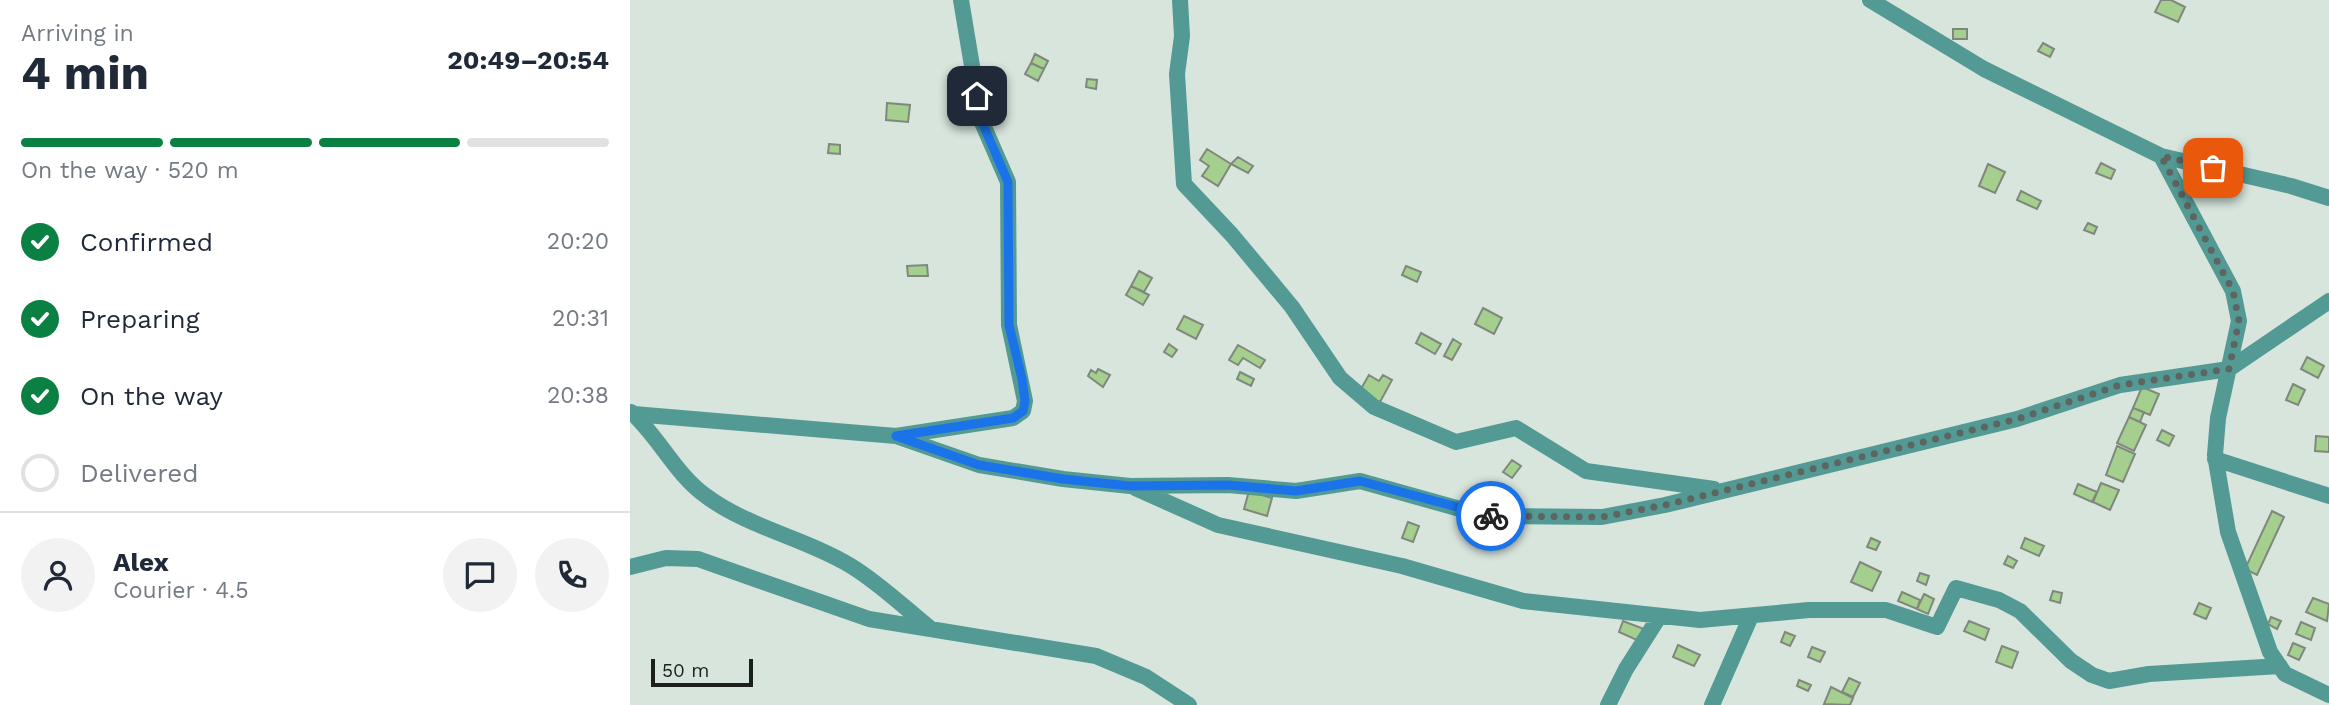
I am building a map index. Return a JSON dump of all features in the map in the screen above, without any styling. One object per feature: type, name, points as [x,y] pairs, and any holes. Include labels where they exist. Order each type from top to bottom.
[{"type":"street","points":[[632,412],[896,436],[1013,418],[1023,411],[1025,401],[1009,325],[1008,182],[981,120],[961,0]]},
{"type":"street","points":[[1180,0],[1182,36],[1177,74],[1184,184],[1232,234],[1292,307],[1340,377],[1374,407],[1456,442],[1516,428],[1586,471],[1723,491]]},
{"type":"street","points":[[1870,0],[1984,69],[2161,156],[2291,186],[2329,198]]},
{"type":"street","points":[[2161,156],[2233,291],[2239,321],[2218,418],[2216,459],[2228,532],[2261,629],[2280,666],[2285,674],[2329,695]]},
{"type":"street","points":[[896,436],[979,465],[1130,486],[1228,485],[1296,491],[1360,481],[1485,516],[1589,517],[1665,505],[2017,419],[2120,385],[2229,369],[2329,301]]},
{"type":"street","points":[[632,412],[661,443],[684,476],[704,495],[724,508],[799,539],[852,566],[933,630]]},
{"type":"street","points":[[2216,459],[2329,496]]},
{"type":"street","points":[[1130,486],[1218,524],[1245,532],[1303,542],[1377,560],[1523,601],[1700,620],[1809,610],[1886,610],[1937,627],[1956,588],[1999,600],[2020,611],[2071,661],[2092,675],[2109,681],[2149,674],[2280,666]]},
{"type":"street","points":[[630,567],[666,558],[698,559],[869,619],[1096,656],[1146,677],[1189,705]]},
{"type":"street","points":[[1712,705],[1751,616]]},
{"type":"street","points":[[1608,705],[1626,669],[1659,617]]},
{"type":"building","points":[[2161,0],[2171,0],[2185,7],[2178,22],[2155,12]]},
{"type":"building","points":[[1953,29],[1967,29],[1967,39],[1953,39]]},
{"type":"building","points":[[2043,43],[2054,49],[2050,57],[2038,51]]},
{"type":"building","points":[[1035,54],[1048,61],[1044,69],[1031,63]]},
{"type":"building","points":[[1031,63],[1044,69],[1038,81],[1025,74]]},
{"type":"building","points":[[1087,79],[1097,80],[1096,89],[1086,87]]},
{"type":"building","points":[[887,103],[910,105],[908,122],[886,120]]},
{"type":"building","points":[[829,144],[840,145],[840,154],[828,153]]},
{"type":"building","points":[[1207,149],[1231,164],[1218,186],[1202,176],[1209,166],[1200,160]]},
{"type":"building","points":[[1238,157],[1253,166],[1248,173],[1231,164]]},
{"type":"building","points":[[2101,163],[2115,170],[2111,179],[2096,173]]},
{"type":"building","points":[[1988,164],[2005,172],[1995,193],[1979,186]]},
{"type":"building","points":[[2021,191],[2041,201],[2037,209],[2017,200]]},
{"type":"building","points":[[2088,223],[2097,227],[2094,234],[2084,230]]},
{"type":"building","points":[[927,265],[928,276],[908,276],[907,266]]},
{"type":"building","points":[[1406,266],[1421,272],[1417,282],[1402,275]]},
{"type":"building","points":[[1139,271],[1152,278],[1144,292],[1131,286]]},
{"type":"building","points":[[1131,286],[1149,295],[1143,305],[1126,295]]},
{"type":"building","points":[[1483,308],[1502,318],[1494,334],[1475,324]]},
{"type":"building","points":[[1184,316],[1203,325],[1196,339],[1177,329]]},
{"type":"building","points":[[1421,333],[1441,344],[1435,354],[1416,343]]},
{"type":"building","points":[[1453,339],[1461,344],[1452,360],[1444,356]]},
{"type":"building","points":[[1169,344],[1177,350],[1172,357],[1164,352]]},
{"type":"building","points":[[1238,345],[1265,360],[1260,368],[1243,358],[1238,365],[1229,360]]},
{"type":"building","points":[[2307,357],[2324,366],[2318,378],[2301,369]]},
{"type":"building","points":[[1098,369],[1110,375],[1103,387],[1088,376],[1091,370],[1096,373]]},
{"type":"building","points":[[1240,372],[1254,379],[1251,386],[1237,379]]},
{"type":"building","points":[[1369,375],[1379,381],[1383,375],[1392,380],[1380,402],[1358,394]]},
{"type":"building","points":[[2293,384],[2305,390],[2298,405],[2286,400]]},
{"type":"building","points":[[2142,387],[2159,394],[2150,415],[2133,408]]},
{"type":"building","points":[[2133,408],[2144,412],[2140,422],[2129,417]]},
{"type":"building","points":[[2129,417],[2146,425],[2134,451],[2117,443]]},
{"type":"building","points":[[2162,430],[2174,436],[2169,446],[2157,440]]},
{"type":"building","points":[[2316,436],[2329,437],[2329,452],[2315,451]]},
{"type":"building","points":[[2117,446],[2135,454],[2123,482],[2106,475]]},
{"type":"building","points":[[1512,460],[1521,466],[1512,478],[1503,472]]},
{"type":"building","points":[[2101,483],[2119,490],[2110,510],[2093,502]]},
{"type":"building","points":[[2078,484],[2097,492],[2092,502],[2074,494]]},
{"type":"building","points":[[1249,491],[1272,498],[1267,516],[1244,509]]},
{"type":"building","points":[[2272,511],[2284,517],[2257,575],[2245,569]]},
{"type":"building","points":[[1408,522],[1419,526],[1413,542],[1402,538]]},
{"type":"building","points":[[1871,538],[1880,542],[1876,550],[1867,547]]},
{"type":"building","points":[[2025,538],[2044,546],[2039,556],[2021,548]]},
{"type":"building","points":[[2008,556],[2017,561],[2013,568],[2004,564]]},
{"type":"building","points":[[1860,562],[1881,572],[1872,591],[1851,582]]},
{"type":"building","points":[[1920,573],[1929,576],[1926,585],[1917,581]]},
{"type":"building","points":[[2053,591],[2062,593],[2060,603],[2050,600]]},
{"type":"building","points":[[1902,592],[1920,600],[1917,609],[1898,601]]},
{"type":"building","points":[[1924,594],[1934,599],[1928,614],[1917,609]]},
{"type":"building","points":[[2313,598],[2329,604],[2327,621],[2306,612]]},
{"type":"building","points":[[2199,603],[2211,608],[2206,619],[2194,614]]},
{"type":"building","points":[[2271,617],[2281,621],[2277,629],[2268,624]]},
{"type":"building","points":[[1623,621],[1644,629],[1639,641],[1619,632]]},
{"type":"building","points":[[1969,621],[1989,629],[1985,640],[1964,631]]},
{"type":"building","points":[[2301,622],[2315,628],[2311,640],[2296,634]]},
{"type":"building","points":[[1785,632],[1795,636],[1790,646],[1781,642]]},
{"type":"building","points":[[2293,643],[2305,648],[2299,660],[2288,655]]},
{"type":"building","points":[[1678,645],[1700,655],[1694,666],[1673,657]]},
{"type":"building","points":[[2002,646],[2018,652],[2012,668],[1996,662]]},
{"type":"building","points":[[1812,647],[1825,652],[1820,662],[1808,657]]},
{"type":"building","points":[[1849,678],[1860,683],[1853,697],[1842,692]]},
{"type":"building","points":[[1799,680],[1811,685],[1808,691],[1797,686]]},
{"type":"building","points":[[1831,687],[1853,698],[1850,705],[1824,704]]},
{"type":"way so far","points":[[1491,516],[1602,517],[1665,505],[2017,419],[2120,385],[2229,369],[2239,321],[2233,291],[2161,156],[2213,168]]},
{"type":"route","points":[[977,96],[981,120],[1008,182],[1009,325],[1022,379],[1025,401],[1023,411],[1013,418],[896,436],[979,465],[1063,479],[1130,486],[1228,485],[1296,491],[1360,481],[1491,516]]}]
